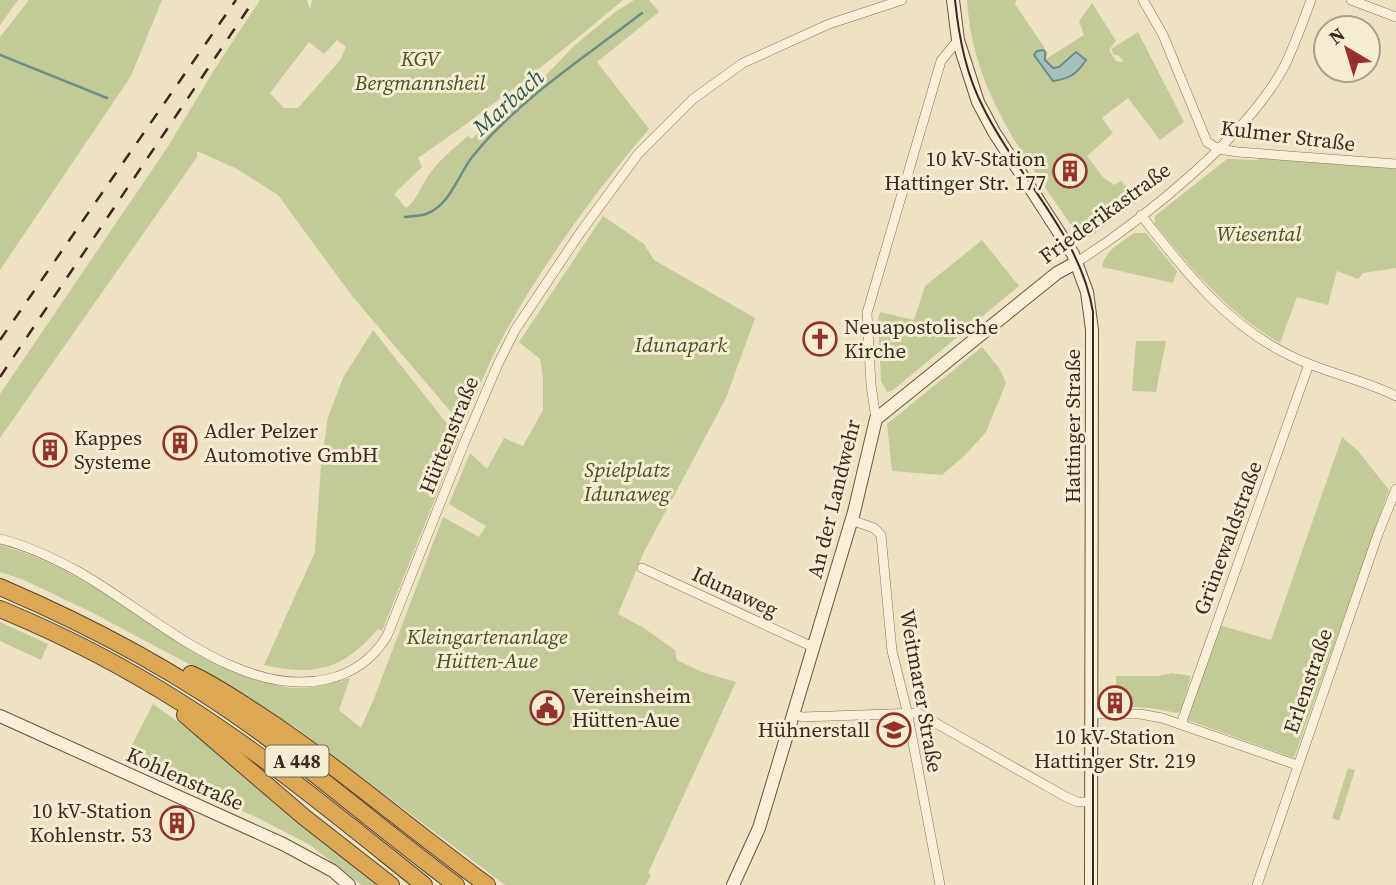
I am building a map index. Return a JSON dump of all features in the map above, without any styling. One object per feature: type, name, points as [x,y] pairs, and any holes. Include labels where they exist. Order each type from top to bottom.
[{"type":"highway","name":"A 448","points":[[0,587],[131,649],[197,689],[271,740],[456,885]]},
{"type":"highway","name":"A 448","points":[[0,609],[70,640],[149,683],[269,763],[424,885]]},
{"type":"highway","points":[[131,649],[194,675],[296,739],[487,885]]},
{"type":"highway","points":[[149,683],[304,817],[391,885]]},
{"type":"street","name":"Hüttenstraße","points":[[0,539],[77,571],[182,639],[236,667],[267,677],[297,682],[318,681],[351,671],[376,651],[387,636],[465,441],[515,330],[550,276],[638,154],[694,99],[743,63],[819,27],[902,0]]},
{"type":"street","name":"Hattinger Straße","points":[[953,0],[958,40],[978,102],[1077,262],[1087,292],[1092,330],[1091,885]]},
{"type":"street","name":"Kulmer Straße","points":[[1143,0],[1163,35],[1207,142],[1218,149],[1396,164]]},
{"type":"street","name":"Friederikastraße","points":[[876,419],[1057,272],[1077,262],[1141,215],[1201,166],[1276,79],[1311,0]]},
{"type":"street","points":[[1350,0],[1396,17]]},
{"type":"street","name":"An der Landwehr","points":[[733,885],[759,828],[866,470],[876,419],[871,385],[867,313],[941,61],[958,40]]},
{"type":"street","points":[[1141,215],[1184,269],[1233,320],[1276,348],[1309,364],[1396,396]]},
{"type":"street","name":"Grünewaldstraße","points":[[1181,724],[1309,364]]},
{"type":"street","name":"Erlenstraße","points":[[1257,885],[1396,489]]},
{"type":"street","name":"Weitmarer Straße","points":[[851,520],[873,528],[881,536],[892,651],[907,711],[940,885]]},
{"type":"street","name":"Idunaweg","points":[[642,568],[813,647]]},
{"type":"street","points":[[793,714],[814,716],[907,711],[918,713],[1066,797],[1078,802],[1092,802]]},
{"type":"street","points":[[1091,714],[1140,714],[1181,724],[1297,765]]},
{"type":"street","name":"Kohlenstraße","points":[[0,716],[284,844],[333,871],[349,885]]},
{"type":"green space","points":[[0,0],[18,0],[0,25]]},
{"type":"green space","points":[[29,0],[162,0],[131,76],[0,270],[0,37]]},
{"type":"green space","name":"KGV Bergmannsheil","points":[[260,0],[307,0],[310,10],[312,0],[623,0],[522,82],[418,158],[422,167],[394,194],[406,208],[415,199],[429,174],[445,157],[468,136],[472,139],[491,120],[529,94],[535,81],[548,73],[575,45],[615,12],[634,0],[649,0],[659,12],[597,62],[649,129],[586,208],[527,295],[495,352],[463,426],[352,296],[278,195],[237,169],[197,151],[197,157],[0,438],[0,394],[167,148]],"holes":[[[337,40],[346,47],[341,59],[298,108],[284,108],[270,93],[309,42],[324,54]]]},
{"type":"green space","points":[[967,0],[1016,0],[1015,4],[1048,53],[1046,59],[1084,35],[1079,21],[1092,3],[1116,41],[1109,50],[1116,61],[1124,62],[1118,55],[1114,55],[1111,49],[1138,32],[1184,122],[1160,140],[1128,98],[1102,118],[1113,133],[1087,156],[1103,177],[1114,185],[1121,181],[1130,191],[1149,175],[1163,182],[1089,238],[1083,240],[1079,237],[1006,126],[992,97],[971,35]]},
{"type":"green space","name":"Wiesental","points":[[1259,157],[1396,169],[1396,268],[1363,273],[1358,279],[1337,271],[1328,305],[1297,297],[1280,343],[1260,331],[1227,304],[1155,224],[1155,216],[1227,159],[1258,160]]},
{"type":"green space","points":[[603,216],[644,244],[654,260],[755,318],[726,398],[644,552],[618,614],[675,650],[677,660],[702,672],[736,682],[648,873],[651,875],[646,885],[505,885],[296,728],[202,671],[91,612],[24,580],[0,572],[0,545],[31,555],[92,586],[207,658],[245,675],[292,688],[307,688],[350,678],[339,710],[361,728],[443,517],[479,537],[486,526],[449,504],[470,453],[487,469],[504,438],[523,446],[543,410],[540,359],[519,342]]},
{"type":"green space","points":[[1134,233],[1146,233],[1177,271],[1173,283],[1102,267],[1106,256]]},
{"type":"green space","points":[[982,240],[1019,286],[892,391],[887,392],[881,381],[878,319],[880,312],[914,320],[925,286]]},
{"type":"green space","points":[[373,330],[459,439],[382,631],[378,629],[353,653],[327,666],[299,670],[264,665],[315,552],[321,465],[328,417],[343,378]]},
{"type":"green space","points":[[1136,341],[1166,341],[1156,392],[1132,391]]},
{"type":"green space","points":[[982,347],[999,368],[1006,383],[986,432],[942,475],[892,471],[887,424]]},
{"type":"green space","points":[[1342,437],[1358,451],[1389,490],[1294,758],[1187,720],[1219,625],[1271,640]]},
{"type":"green space","points":[[0,622],[48,644],[41,660],[0,641]]},
{"type":"green space","points":[[1172,673],[1191,676],[1181,710],[1177,713],[1116,706],[1116,676],[1159,676]]},
{"type":"green space","points":[[153,704],[200,738],[378,885],[361,885],[310,845],[256,817],[161,776],[140,760],[126,757]]},
{"type":"green space","points":[[1348,768],[1355,770],[1339,821],[1332,818]]},
{"type":"water","points":[[1043,50],[1045,60],[1053,68],[1059,67],[1076,52],[1086,60],[1072,75],[1053,81],[1034,55]]},
{"type":"waterway","name":"Marbach","points":[[405,217],[426,214],[442,204],[468,163],[491,135],[553,80],[642,13]]},
{"type":"waterway","name":"Marbach","points":[[0,55],[107,98]]},
{"type":"tram line","points":[[955,0],[964,56],[972,83],[998,134],[1062,232],[1086,284],[1093,312],[1093,885]]},
{"type":"railway","points":[[0,340],[236,0]]},
{"type":"railway","points":[[0,377],[254,0]]},
{"type":"place","name":"10 kV-Station Hattinger Str. 177","points":[[1070,171]]},
{"type":"place","name":"Neuapostolische Kirche","points":[[820,339]]},
{"type":"place","name":"Adler Pelzer Automotive GmbH","points":[[180,443]]},
{"type":"place","name":"Kappes Systeme","points":[[50,450]]},
{"type":"place","name":"10 kV-Station Hattinger Str. 219","points":[[1115,703]]},
{"type":"place","name":"Vereinsheim Hütten-Aue","points":[[547,708]]},
{"type":"place","name":"Hühnerstall","points":[[894,730]]},
{"type":"place","name":"10 kV-Station Kohlenstr. 53","points":[[177,823]]},
{"type":"park label","name":"Idunapark","points":[[681,345]]},
{"type":"park label","name":"Spielplatz Idunaweg","points":[[627,482]]},
{"type":"park label","name":"Kleingartenanlage Hütten-Aue","points":[[487,649]]}]
